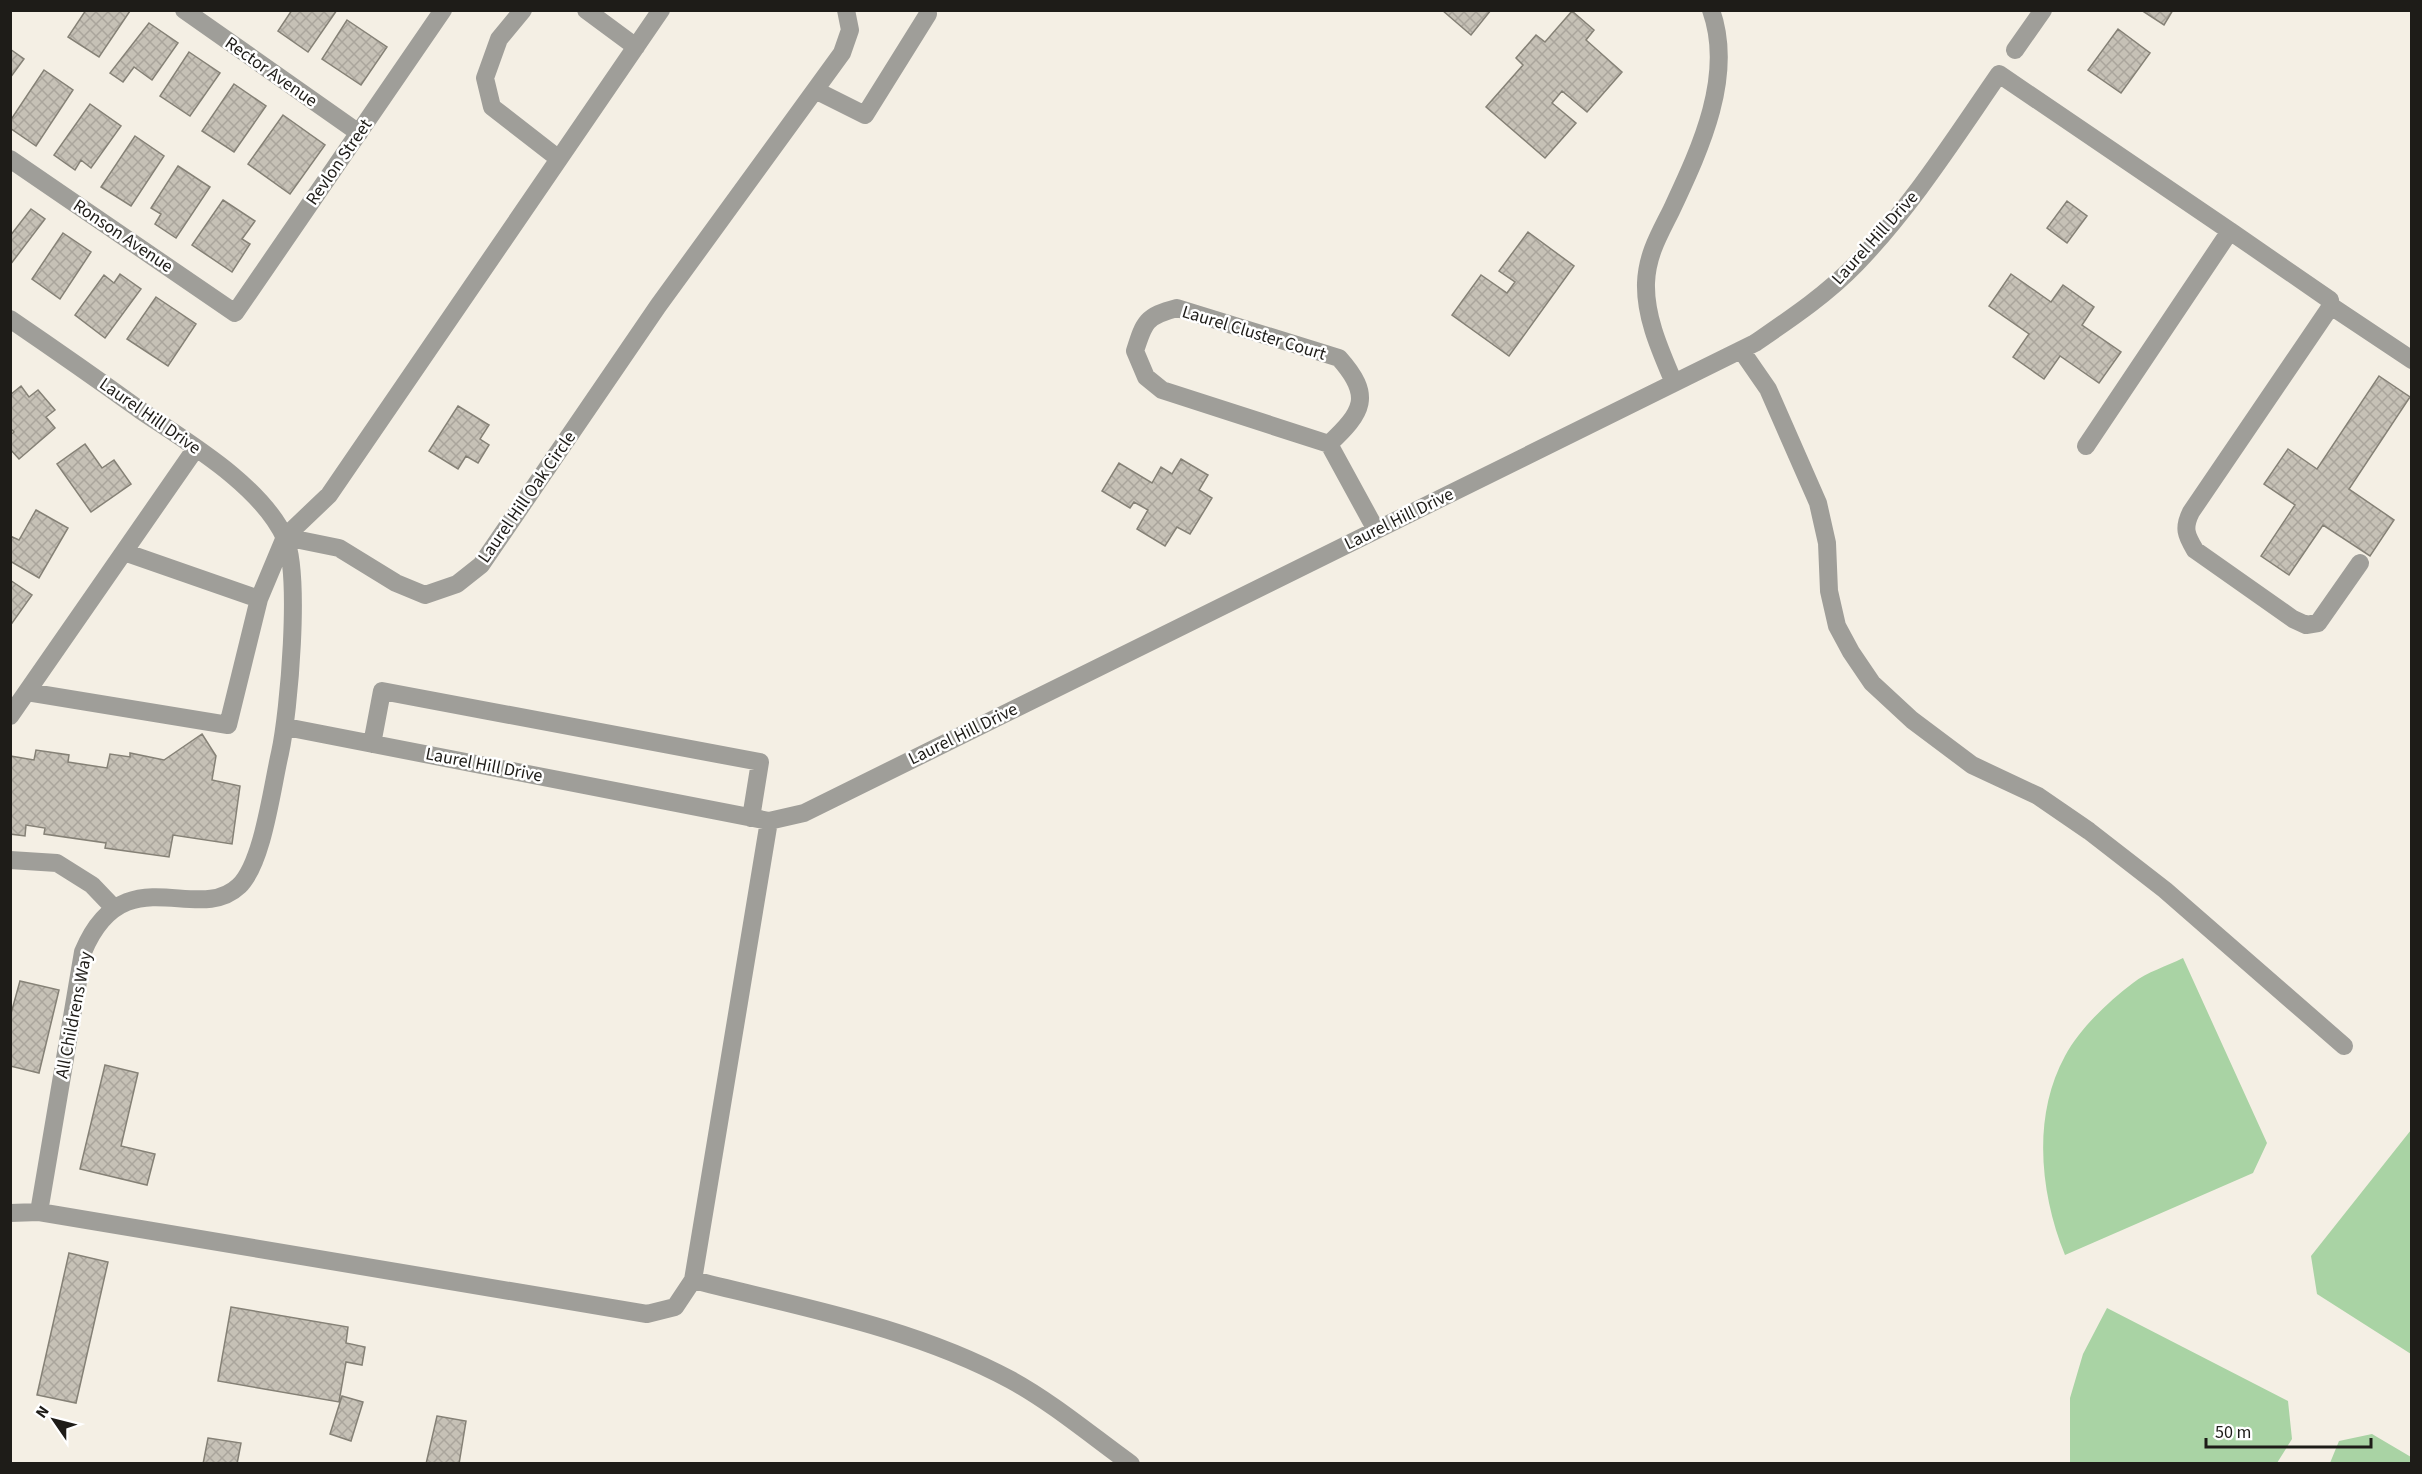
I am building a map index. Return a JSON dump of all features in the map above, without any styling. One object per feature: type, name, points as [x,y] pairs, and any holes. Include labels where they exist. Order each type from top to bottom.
[{"type":"street","name":"Rector Avenue","points":[[184,10],[359,133]]},
{"type":"street","name":"Revlon Street","points":[[235,313],[443,10]]},
{"type":"street","points":[[523,10],[499,39],[485,78],[492,107],[559,159]]},
{"type":"street","points":[[586,10],[636,47]]},
{"type":"street","points":[[27,692],[228,725],[259,599],[285,537],[329,495],[661,10]]},
{"type":"street","name":"Laurel Hill Oak Circle","points":[[285,537],[339,548],[396,583],[425,595],[457,584],[481,565],[658,306],[842,53],[850,30],[846,10]]},
{"type":"street","points":[[1674,383],[1653,333],[1646,284],[1651,249],[1702,140],[1719,79],[1717,26],[1712,10]]},
{"type":"street","points":[[2015,50],[2043,10]]},
{"type":"street","points":[[815,90],[865,115],[928,14]]},
{"type":"street","name":"Laurel Hill Drive","points":[[10,319],[222,467],[259,501],[285,537],[294,574],[286,727],[760,819],[804,813],[1741,350],[1808,307],[1856,265],[1919,190],[1999,74],[2230,231]]},
{"type":"street","name":"Ronson Avenue","points":[[10,159],[235,313]]},
{"type":"street","points":[[2086,446],[2230,231],[2330,300],[2331,306],[2191,512],[2186,521],[2185,534],[2195,549],[2293,619],[2306,625],[2318,623],[2360,563]]},
{"type":"street","points":[[2331,306],[2412,360]]},
{"type":"street","name":"Laurel Cluster Court","points":[[1177,308],[1339,358],[1354,376],[1361,393],[1354,420],[1329,444],[1162,390],[1146,377],[1135,351],[1143,327],[1154,314],[1177,308]]},
{"type":"street","points":[[1741,350],[1768,389],[1818,503],[1827,543],[1829,591],[1837,626],[1872,683],[1912,720],[1972,765],[2038,796],[2106,844],[2165,890],[2344,1046]]},
{"type":"street","points":[[1329,444],[1376,530]]},
{"type":"street","points":[[10,716],[196,448]]},
{"type":"street","points":[[124,552],[259,599]]},
{"type":"street","points":[[10,1214],[39,1212],[647,1314],[675,1306],[693,1280],[760,819],[760,762],[382,691],[372,744]]},
{"type":"street","name":"All Childrens Way","points":[[39,1212],[83,952],[93,929],[114,908],[153,895],[214,899],[239,886],[255,863],[286,727]]},
{"type":"street","points":[[10,860],[57,863],[92,885],[114,908]]},
{"type":"street","points":[[693,1280],[870,1324],[944,1348],[1012,1381],[1131,1464]]},
{"type":"green space","points":[[2183,958],[2267,1143],[2253,1173],[2065,1255],[2050,1207],[2043,1155],[2044,1129],[2054,1079],[2071,1046],[2104,1007],[2139,979]]},
{"type":"green space","points":[[2411,1130],[2411,1354],[2317,1294],[2311,1256]]},
{"type":"green space","points":[[2107,1308],[2288,1401],[2292,1439],[2277,1463],[2070,1463],[2070,1398],[2083,1354]]},
{"type":"green space","points":[[2372,1434],[2411,1457],[2411,1463],[2330,1463],[2339,1441]]},
{"type":"building","points":[[86,10],[130,11],[99,57],[68,37]]},
{"type":"building","points":[[292,10],[337,10],[308,52],[278,31]]},
{"type":"building","points":[[1442,10],[1491,10],[1471,35]]},
{"type":"building","points":[[2141,10],[2173,10],[2164,25]]},
{"type":"building","points":[[1572,11],[1594,30],[1586,40],[1622,72],[1587,112],[1562,91],[1552,103],[1576,123],[1545,158],[1486,107],[1523,65],[1516,58],[1536,35],[1545,42]]},
{"type":"building","points":[[347,20],[387,47],[361,85],[322,59]]},
{"type":"building","points":[[149,23],[178,43],[152,80],[134,67],[123,82],[110,73]]},
{"type":"building","points":[[2118,29],[2150,53],[2121,93],[2088,70]]},
{"type":"building","points":[[10,49],[24,59],[10,78]]},
{"type":"building","points":[[189,52],[220,73],[190,116],[160,96]]},
{"type":"building","points":[[44,70],[73,90],[36,146],[10,128],[10,121]]},
{"type":"building","points":[[234,84],[266,106],[234,152],[202,131]]},
{"type":"building","points":[[90,104],[121,126],[91,168],[81,160],[75,170],[54,155]]},
{"type":"building","points":[[283,115],[325,145],[290,194],[248,164]]},
{"type":"building","points":[[135,136],[164,156],[131,206],[101,187]]},
{"type":"building","points":[[178,166],[210,187],[176,238],[155,224],[161,214],[151,208]]},
{"type":"building","points":[[223,200],[255,221],[242,239],[250,244],[232,272],[192,245]]},
{"type":"building","points":[[2067,201],[2087,216],[2067,243],[2047,228]]},
{"type":"building","points":[[31,209],[45,219],[10,265],[10,236]]},
{"type":"building","points":[[1528,232],[1574,266],[1509,356],[1452,315],[1481,275],[1507,293],[1515,282],[1499,271]]},
{"type":"building","points":[[63,233],[91,252],[60,299],[32,279]]},
{"type":"building","points":[[120,274],[141,289],[105,338],[75,315],[104,275],[114,283]]},
{"type":"building","points":[[2011,274],[2051,302],[2063,285],[2094,307],[2082,325],[2121,352],[2099,383],[2060,356],[2044,379],[2013,357],[2029,334],[1989,306]]},
{"type":"building","points":[[156,297],[196,324],[168,366],[127,339]]},
{"type":"building","points":[[2379,376],[2410,397],[2349,489],[2394,520],[2370,556],[2323,525],[2289,575],[2261,556],[2295,505],[2264,484],[2288,449],[2317,469]]},
{"type":"building","points":[[21,386],[29,397],[38,390],[55,410],[46,417],[55,428],[19,459],[10,449],[10,435],[14,432],[10,428],[10,395]]},
{"type":"building","points":[[458,406],[489,425],[480,439],[489,445],[478,463],[466,456],[458,469],[429,451]]},
{"type":"building","points":[[85,444],[102,468],[114,460],[131,484],[91,512],[57,464]]},
{"type":"building","points":[[1181,459],[1208,475],[1199,490],[1212,498],[1190,534],[1177,527],[1165,546],[1137,529],[1148,510],[1134,502],[1130,508],[1102,491],[1119,463],[1152,483],[1161,467],[1172,474]]},
{"type":"building","points":[[36,510],[68,528],[39,578],[10,561],[10,536],[19,540]]},
{"type":"building","points":[[10,580],[32,595],[10,626]]},
{"type":"building","points":[[202,734],[216,756],[212,780],[240,786],[232,844],[173,835],[169,857],[105,848],[106,843],[44,834],[45,828],[26,825],[25,836],[10,834],[10,756],[34,760],[36,750],[69,755],[68,762],[107,768],[110,754],[130,757],[130,753],[164,760]]},
{"type":"building","points":[[20,981],[59,990],[39,1073],[10,1066],[10,1017]]},
{"type":"building","points":[[105,1065],[138,1073],[121,1146],[155,1154],[147,1185],[80,1169]]},
{"type":"building","points":[[69,1253],[108,1262],[76,1403],[37,1395]]},
{"type":"building","points":[[231,1307],[348,1327],[346,1343],[365,1347],[362,1365],[346,1362],[339,1402],[218,1381]]},
{"type":"building","points":[[342,1396],[363,1402],[351,1441],[330,1434]]},
{"type":"building","points":[[437,1416],[466,1421],[459,1464],[426,1464]]},
{"type":"building","points":[[208,1438],[241,1443],[237,1464],[203,1464]]}]
